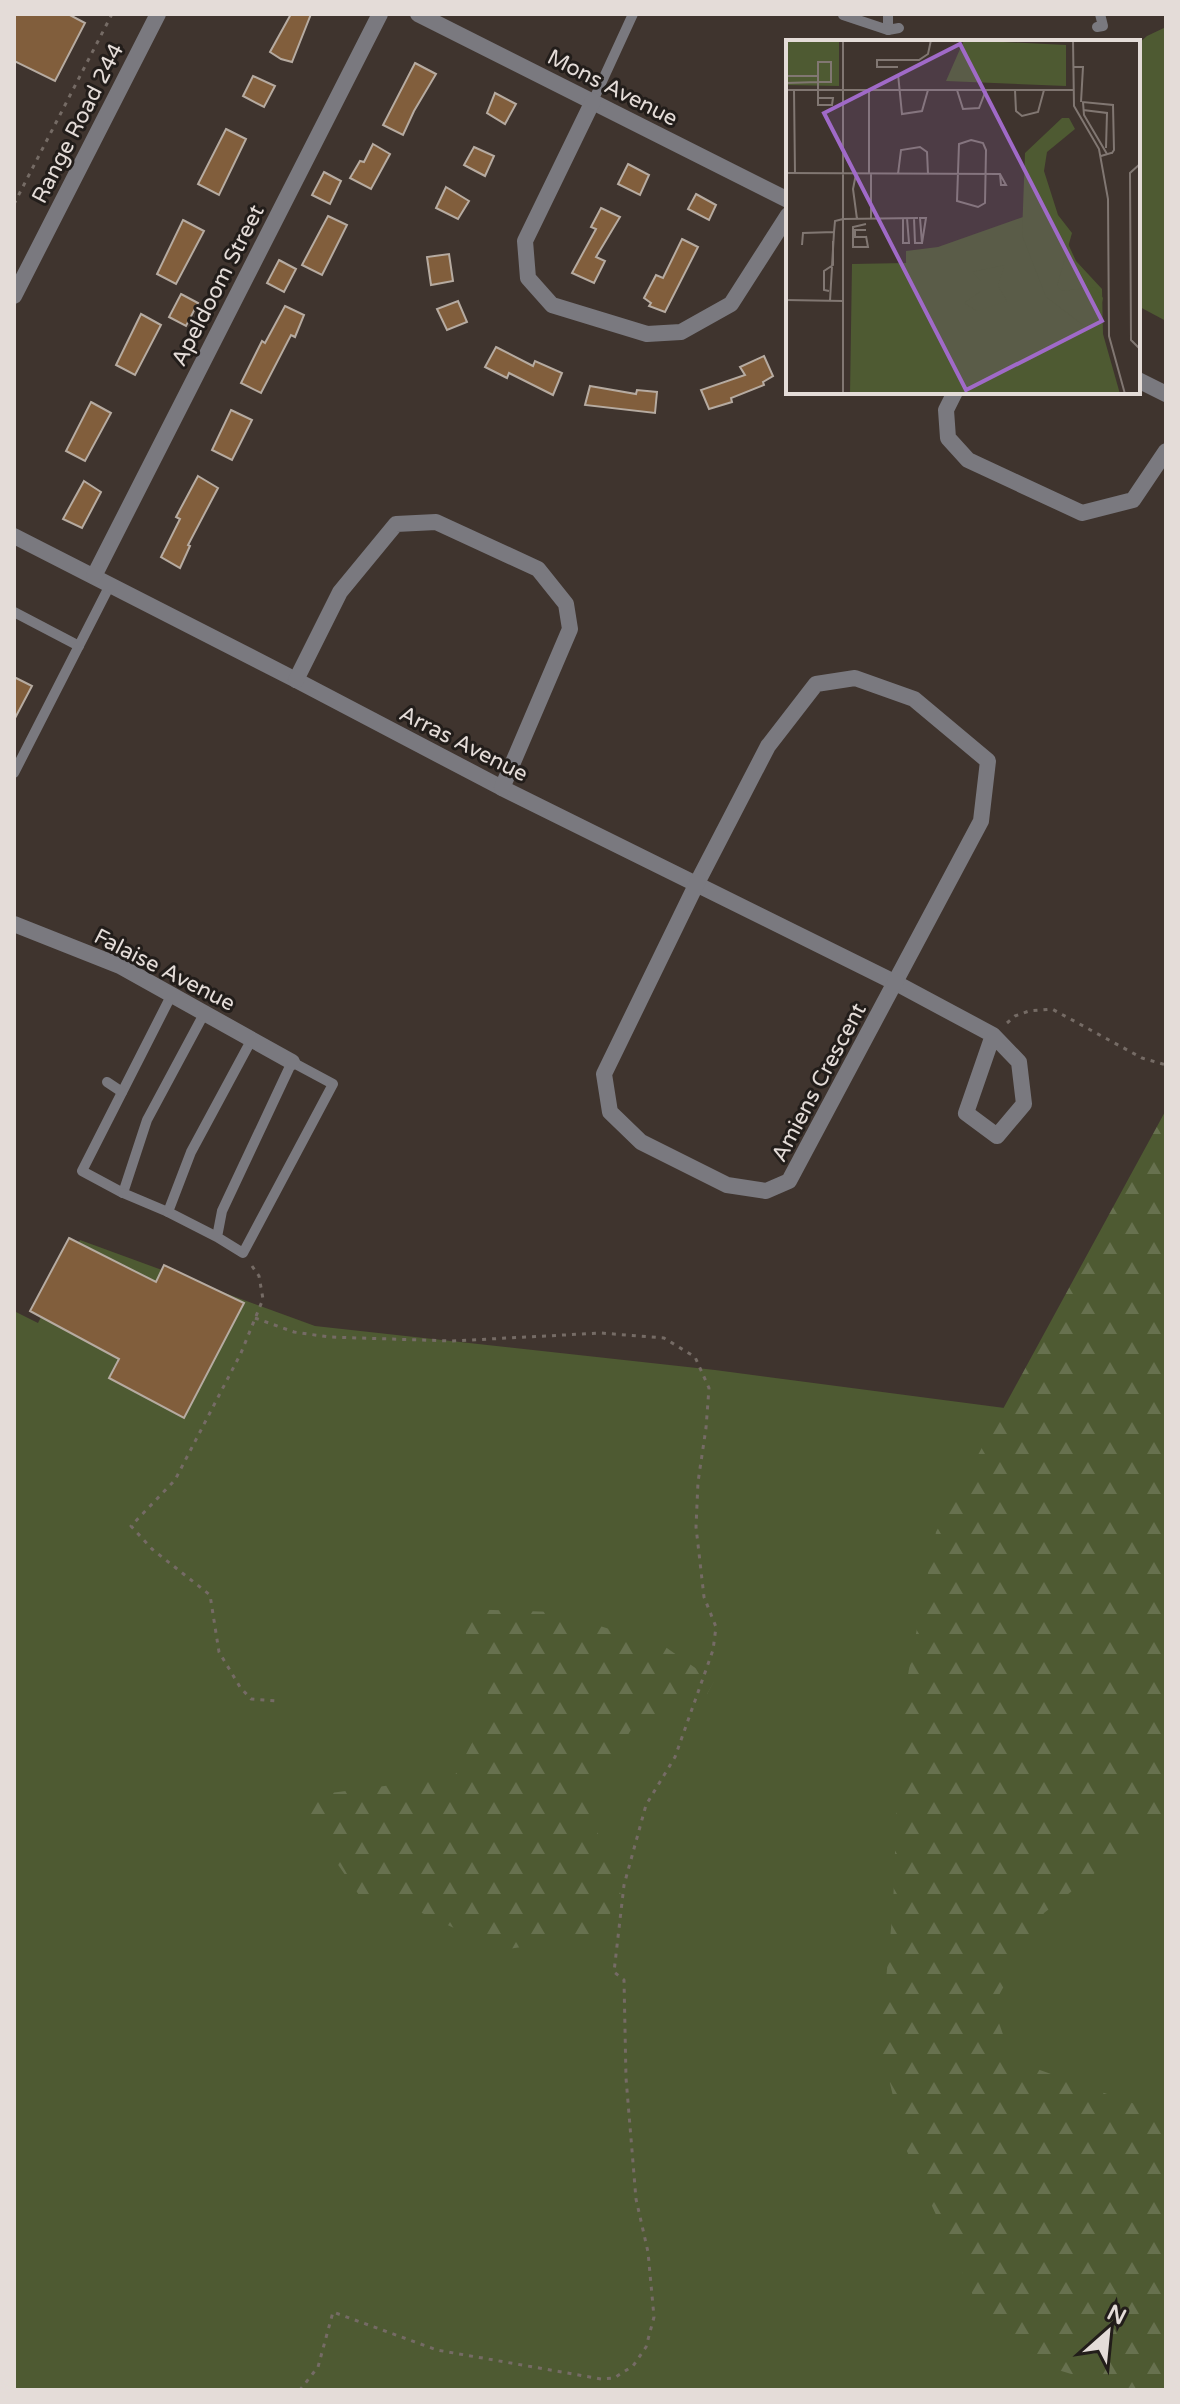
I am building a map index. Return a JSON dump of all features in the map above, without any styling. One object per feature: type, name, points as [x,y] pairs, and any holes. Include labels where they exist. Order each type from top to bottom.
[{"type":"street","name":"Range Road 244","points":[[14,296],[158,14]]},
{"type":"street","name":"Apeldoom Street","points":[[94,576],[380,14]]},
{"type":"street","name":"Mons Avenue","points":[[418,14],[786,199]]},
{"type":"street","points":[[593,101],[525,241],[528,278],[552,305],[647,334],[681,332],[731,304],[786,218]]},
{"type":"street","points":[[1140,381],[1166,394]]},
{"type":"street","points":[[954,394],[946,410],[948,438],[968,460],[1082,513],[1133,500],[1166,451]]},
{"type":"street","points":[[296,680],[340,592],[396,524],[436,522],[538,569],[566,604],[570,629],[502,788]]},
{"type":"street","name":"Arras Avenue","points":[[14,536],[502,788],[896,983],[993,1035]]},
{"type":"street","name":"Amiens Crescent","points":[[855,678],[914,699],[988,761],[981,821],[896,983],[789,1181],[766,1191],[727,1185],[641,1142],[610,1112],[604,1074],[768,746],[816,684],[855,678]]},
{"type":"street","name":"Falaise Avenue","points":[[14,924],[120,966],[292,1062]]},
{"type":"street","points":[[993,1035],[1019,1062],[1024,1104],[997,1136],[966,1113],[993,1035]]},
{"type":"lane","points":[[593,101],[633,14]]},
{"type":"lane","points":[[843,15],[894,29],[888,14]]},
{"type":"lane","points":[[1097,27],[1103,26],[1100,14]]},
{"type":"lane","points":[[14,773],[110,585]]},
{"type":"lane","points":[[14,612],[79,646]]},
{"type":"lane","points":[[172,994],[82,1171],[168,1212],[243,1253],[333,1084],[292,1062],[222,1211],[217,1237]]},
{"type":"lane","points":[[123,1193],[147,1120],[205,1012]]},
{"type":"lane","points":[[168,1212],[191,1152],[252,1039]]},
{"type":"lane","points":[[107,1082],[122,1092]]},
{"type":"path","points":[[14,204],[112,14]]},
{"type":"path","points":[[993,1035],[1015,1016],[1052,1009],[1142,1058],[1166,1065]]},
{"type":"path","points":[[243,1253],[259,1276],[263,1299],[241,1353],[175,1480],[131,1526],[152,1549],[210,1595],[219,1652],[240,1687],[251,1699],[277,1701]]},
{"type":"path","points":[[255,1318],[294,1332],[329,1337],[452,1341],[601,1333],[664,1338],[695,1357],[709,1388],[696,1527],[704,1597],[716,1627],[713,1650],[675,1757],[646,1805],[624,1885],[614,1972],[624,1980],[626,2078],[636,2199],[648,2252],[653,2304],[654,2317],[646,2347],[633,2366],[614,2378],[601,2379],[437,2350],[333,2312],[318,2367],[300,2390]]},
{"type":"green space","points":[[1166,27],[1166,321],[1140,307],[1140,42]]},
{"type":"green space","points":[[1166,1110],[1166,1817],[1044,1913],[993,2006],[1012,2060],[1166,2115],[1166,2390],[1124,2390],[1035,2363],[976,2302],[905,2147],[880,2041],[893,1908],[900,1715],[936,1532]]},
{"type":"green space","points":[[80,1240],[315,1326],[715,1370],[1166,1429],[1166,2390],[14,2390],[14,1311],[38,1323]]},
{"type":"green space","points":[[457,1609],[555,1612],[664,1646],[714,1681],[706,1696],[632,1728],[587,1804],[621,1895],[597,1936],[501,1950],[392,1899],[359,1895],[292,1798],[454,1777],[492,1705]]},
{"type":"building","points":[[14,14],[68,14],[85,23],[55,81],[14,61]]},
{"type":"building","points":[[291,14],[311,14],[292,62],[270,52]]},
{"type":"building","points":[[415,63],[436,74],[403,135],[383,125]]},
{"type":"building","points":[[253,76],[275,86],[264,107],[243,96]]},
{"type":"building","points":[[495,93],[516,104],[505,124],[487,113]]},
{"type":"building","points":[[226,129],[246,139],[219,195],[198,184]]},
{"type":"building","points":[[373,144],[390,154],[371,189],[350,178],[360,161],[364,162]]},
{"type":"building","points":[[474,147],[494,156],[485,176],[464,165]]},
{"type":"building","points":[[628,164],[649,175],[640,195],[618,184]]},
{"type":"building","points":[[324,172],[341,181],[330,204],[312,195]]},
{"type":"building","points":[[446,187],[469,201],[458,219],[436,208]]},
{"type":"building","points":[[696,194],[716,205],[709,220],[688,209]]},
{"type":"building","points":[[601,208],[620,217],[596,257],[605,261],[594,283],[572,273],[596,229],[591,227]]},
{"type":"building","points":[[328,216],[347,225],[322,275],[302,265]]},
{"type":"building","points":[[183,220],[204,231],[176,284],[157,274]]},
{"type":"building","points":[[682,239],[698,247],[665,312],[649,306],[651,303],[644,298],[656,275],[663,278]]},
{"type":"building","points":[[449,254],[453,281],[431,285],[427,257]]},
{"type":"building","points":[[279,260],[296,269],[284,292],[267,283]]},
{"type":"building","points":[[181,294],[198,303],[186,326],[169,317]]},
{"type":"building","points":[[458,301],[467,322],[447,330],[437,309]]},
{"type":"building","points":[[285,306],[304,315],[295,337],[291,335],[261,393],[241,383],[262,341],[265,343]]},
{"type":"building","points":[[141,314],[161,325],[135,375],[116,365]]},
{"type":"building","points":[[496,347],[533,366],[535,361],[562,373],[553,395],[509,373],[507,378],[485,367]]},
{"type":"building","points":[[764,356],[773,376],[763,382],[764,385],[731,398],[732,402],[709,409],[701,390],[745,375],[740,367]]},
{"type":"building","points":[[590,386],[636,394],[637,390],[657,392],[655,413],[585,405]]},
{"type":"building","points":[[91,402],[111,413],[85,461],[66,451]]},
{"type":"building","points":[[231,410],[252,420],[232,460],[212,450]]},
{"type":"building","points":[[198,476],[218,488],[188,545],[180,568],[161,557],[180,519],[176,517]]},
{"type":"building","points":[[84,481],[101,492],[82,528],[63,519]]},
{"type":"building","points":[[14,677],[32,686],[14,720]]},
{"type":"building","points":[[69,1238],[156,1282],[164,1265],[244,1303],[184,1418],[109,1378],[119,1359],[30,1311]]}]
